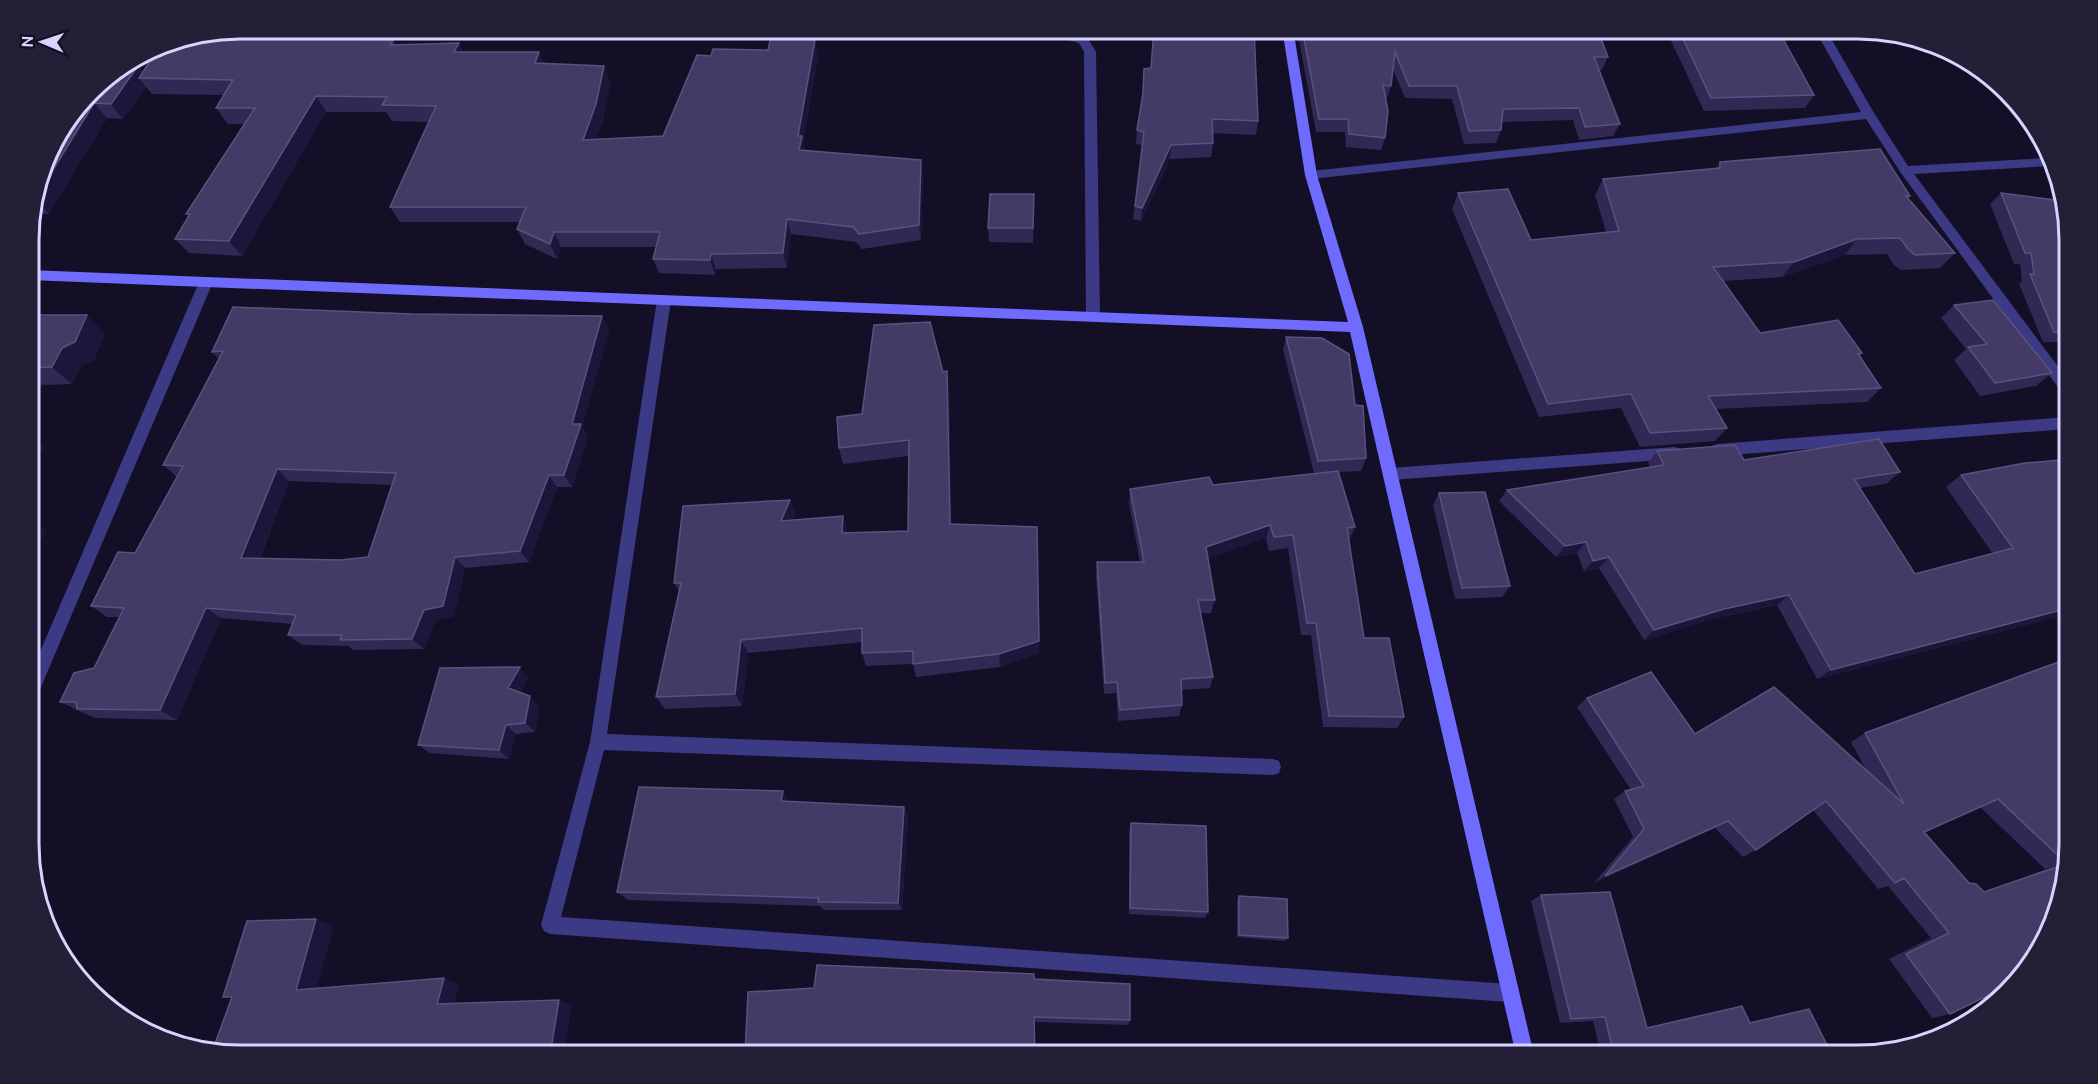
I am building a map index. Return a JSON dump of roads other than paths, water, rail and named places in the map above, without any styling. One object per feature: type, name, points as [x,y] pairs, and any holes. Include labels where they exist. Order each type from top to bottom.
[{"type":"street","points":[[1079,39],[1083,40],[1090,52],[1093,317]]},
{"type":"street","points":[[1289,39],[1311,175],[1356,327],[1522,1045]]},
{"type":"street","points":[[1825,39],[1869,115],[1905,170],[2059,378]]},
{"type":"street","points":[[1311,175],[1869,115]]},
{"type":"street","points":[[1905,170],[2044,162]]},
{"type":"street","points":[[39,275],[1356,327]]},
{"type":"street","points":[[39,672],[206,282]]},
{"type":"street","points":[[664,300],[598,742],[550,925],[1509,993]]},
{"type":"street","points":[[1391,474],[2059,424]]},
{"type":"street","points":[[598,742],[1274,767]]}]
